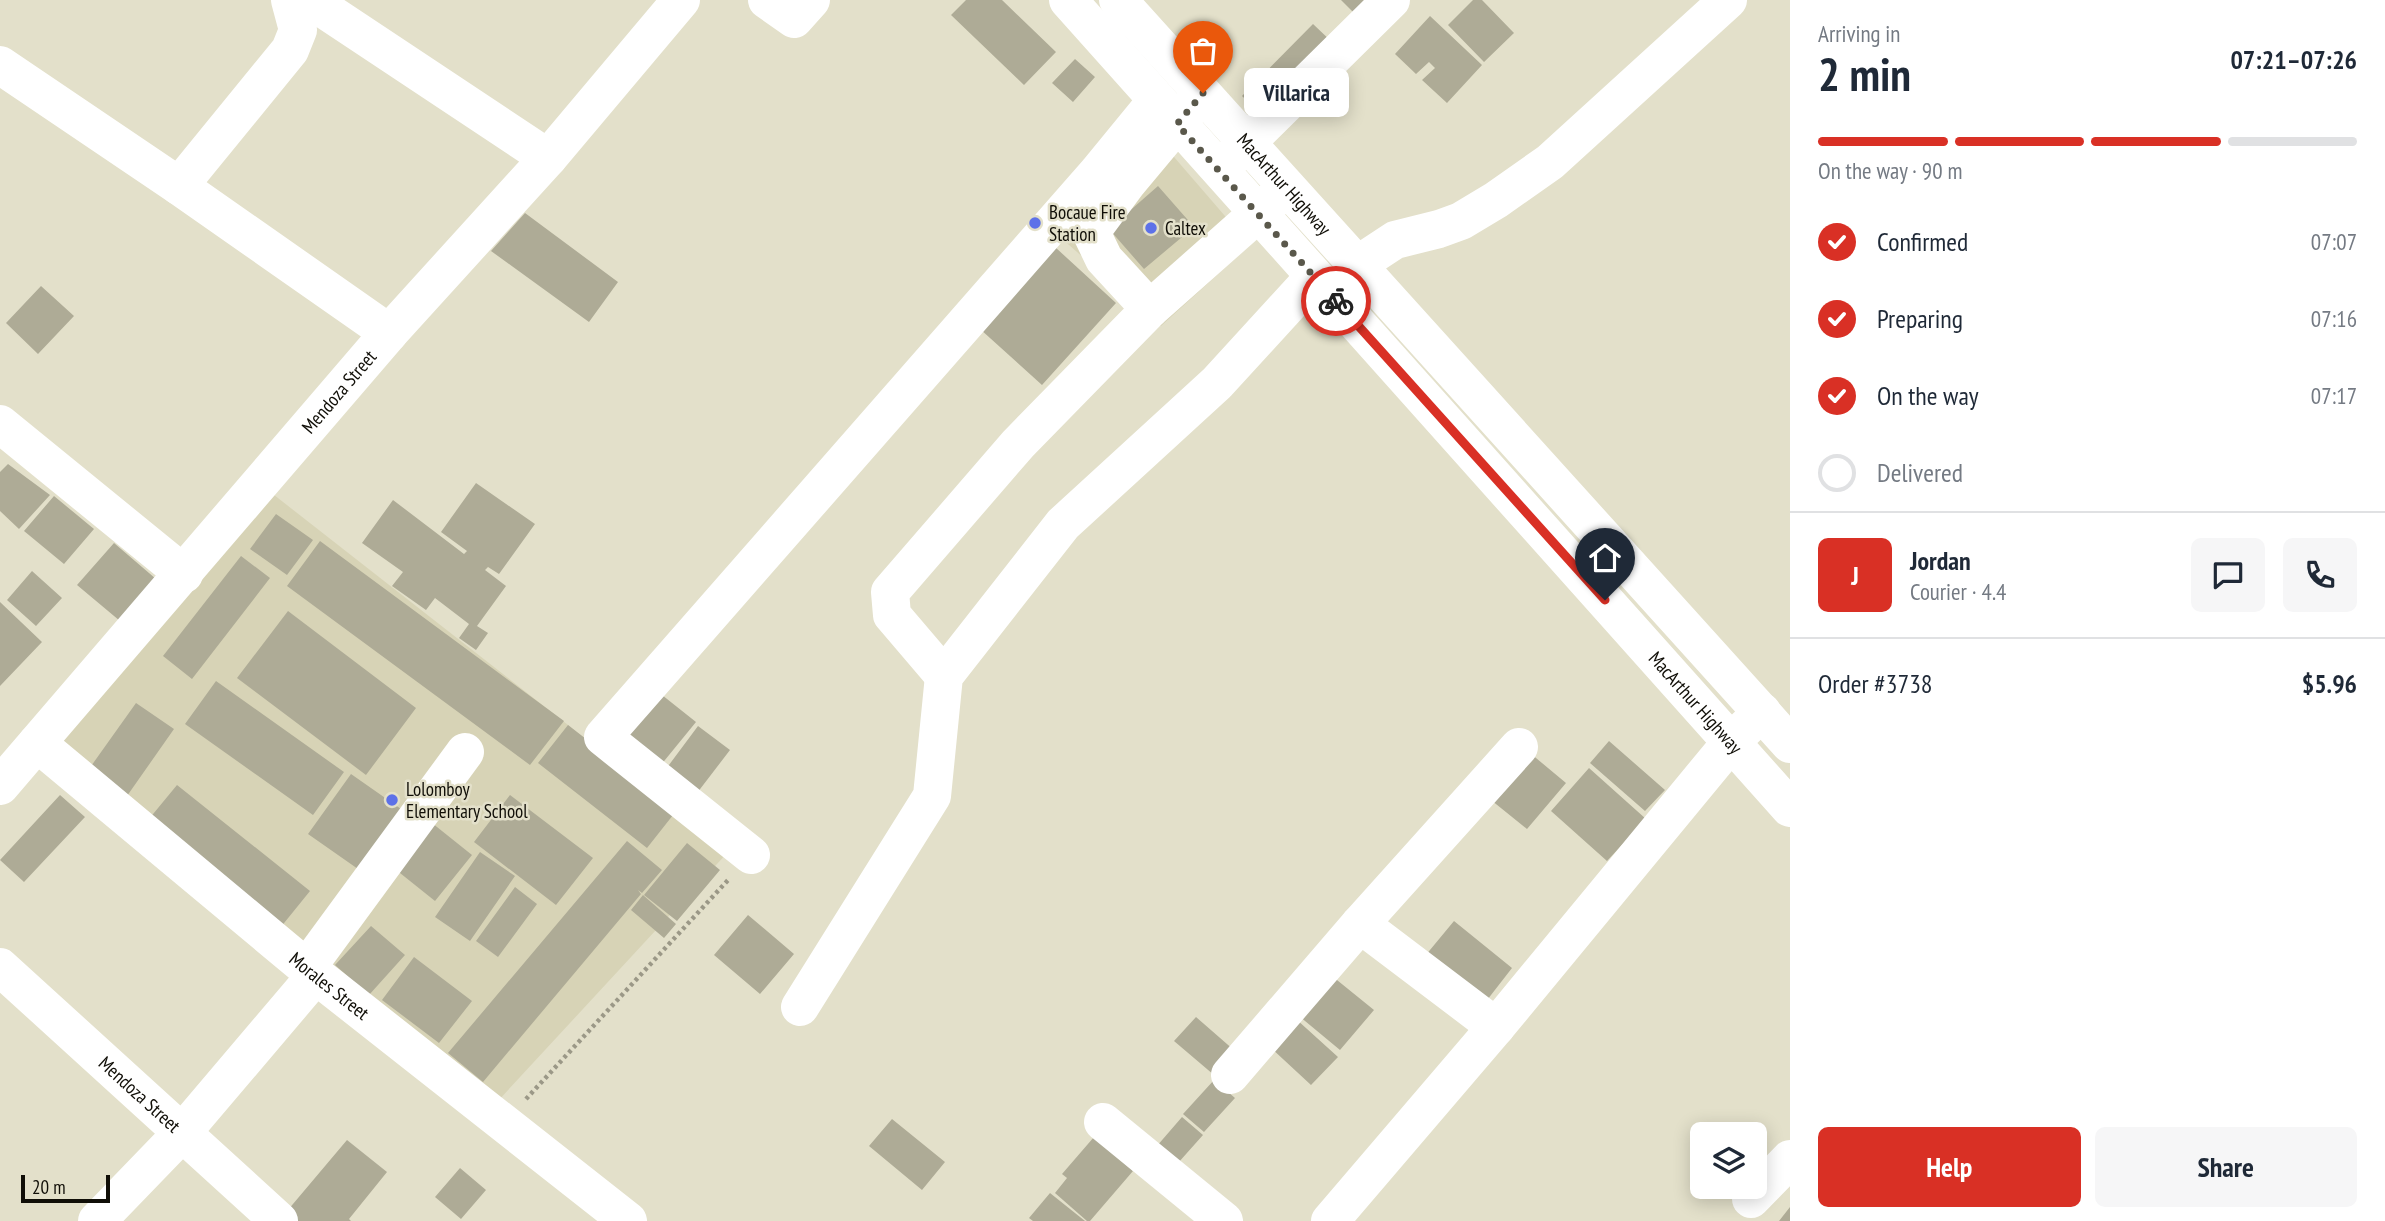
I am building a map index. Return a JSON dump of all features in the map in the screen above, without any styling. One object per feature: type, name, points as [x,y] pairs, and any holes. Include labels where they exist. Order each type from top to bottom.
[{"type":"main road","points":[[179,186],[290,50],[298,30],[290,0]]},
{"type":"main road","points":[[310,0],[548,158]]},
{"type":"main road","name":"Mendoza Street","points":[[0,786],[389,333],[548,158],[681,0]]},
{"type":"main road","points":[[767,0],[793,19],[811,0]]},
{"type":"main road","name":"MacArthur Highway","points":[[1068,0],[1113,7],[1203,93],[1790,744]]},
{"type":"main road","points":[[1219,170],[1391,0]]},
{"type":"main road","points":[[1357,265],[1395,240],[1461,221],[1550,162],[1728,0]]},
{"type":"main road","name":"MacArthur Highway","points":[[1113,7],[1167,112],[1790,808]]},
{"type":"main road","points":[[0,65],[389,333]]},
{"type":"main road","points":[[751,855],[603,737],[1088,182],[1167,112],[1203,93]]},
{"type":"main road","points":[[1150,309],[1104,259],[1091,232],[1128,183],[1167,112]]},
{"type":"main road","points":[[944,676],[892,615],[890,592],[1018,444],[1150,309],[1287,187]]},
{"type":"main road","points":[[800,1007],[932,796],[944,676],[1063,524],[1217,383],[1314,277]]},
{"type":"main road","points":[[3,431],[184,574]]},
{"type":"main road","points":[[1330,1221],[1496,1027],[1732,741],[1762,712]]},
{"type":"main road","name":"Morales Street","points":[[37,743],[312,972],[628,1221]]},
{"type":"main road","points":[[1230,1075],[1360,924],[1519,747]]},
{"type":"main road","points":[[97,1221],[181,1134],[312,972],[314,958],[465,752]]},
{"type":"main road","points":[[1360,924],[1496,1027]]},
{"type":"main road","name":"Mendoza Street","points":[[0,967],[279,1221]]},
{"type":"main road","points":[[1103,1122],[1224,1221]]},
{"type":"main road","points":[[1767,1183],[1790,1159]]},
{"type":"path","points":[[504,1123],[751,855]]},
{"type":"shaded area","points":[[1149,128],[1250,245],[1161,326],[1060,237]]},
{"type":"shaded area","name":"Lolomboy Elementary School","points":[[269,491],[729,851],[497,1102],[56,749]]},
{"type":"building","points":[[966,0],[1002,0],[1056,52],[1024,85],[951,15]]},
{"type":"building","points":[[1341,0],[1372,0],[1357,16]]},
{"type":"building","points":[[1473,0],[1482,0],[1514,33],[1484,62],[1448,25]]},
{"type":"building","points":[[1430,16],[1482,65],[1447,103],[1422,80],[1435,68],[1429,62],[1416,74],[1395,54]]},
{"type":"building","points":[[1313,24],[1333,43],[1262,115],[1242,96]]},
{"type":"building","points":[[1075,59],[1095,77],[1073,102],[1052,83]]},
{"type":"building","name":"Caltex","points":[[1158,186],[1194,227],[1144,269],[1109,229]]},
{"type":"building","points":[[525,213],[618,282],[589,322],[491,251]]},
{"type":"building","points":[[1055,247],[1116,303],[1042,385],[980,329]]},
{"type":"building","points":[[41,286],[74,316],[38,354],[6,323]]},
{"type":"building","points":[[8,464],[50,495],[19,529],[0,511],[0,472]]},
{"type":"building","points":[[476,483],[535,524],[499,574],[488,567],[485,570],[506,586],[477,626],[488,633],[476,650],[459,638],[469,624],[435,598],[426,610],[392,586],[403,572],[362,543],[393,500],[464,554],[467,551],[441,532]]},
{"type":"building","points":[[54,496],[94,529],[64,564],[24,531]]},
{"type":"building","points":[[276,514],[313,540],[287,575],[250,549]]},
{"type":"building","points":[[320,541],[564,721],[530,765],[287,586]]},
{"type":"building","points":[[114,543],[156,579],[120,621],[77,585]]},
{"type":"building","points":[[241,556],[270,578],[192,679],[163,656]]},
{"type":"building","points":[[32,571],[62,598],[36,626],[7,600]]},
{"type":"building","points":[[0,602],[42,642],[0,686]]},
{"type":"building","points":[[288,611],[416,708],[366,775],[237,678]]},
{"type":"building","points":[[216,681],[344,772],[313,815],[185,724]]},
{"type":"building","points":[[662,695],[696,722],[656,771],[622,744]]},
{"type":"building","points":[[136,703],[174,729],[127,796],[89,769]]},
{"type":"building","points":[[568,725],[677,810],[647,848],[538,763]]},
{"type":"building","points":[[698,726],[730,750],[694,797],[663,773]]},
{"type":"building","points":[[1609,741],[1665,790],[1645,811],[1590,763]]},
{"type":"building","points":[[1530,753],[1566,783],[1527,829],[1491,800]]},
{"type":"building","points":[[1589,768],[1646,819],[1607,861],[1551,811]]},
{"type":"building","points":[[351,774],[401,809],[358,869],[308,834]]},
{"type":"building","points":[[177,785],[310,891],[276,933],[144,825]]},
{"type":"building","points":[[60,795],[85,817],[24,882],[0,860]]},
{"type":"building","points":[[510,795],[593,858],[556,905],[474,842]]},
{"type":"building","points":[[432,823],[472,855],[435,901],[395,869]]},
{"type":"building","points":[[627,841],[662,870],[642,893],[638,890],[641,894],[483,1082],[448,1053]]},
{"type":"building","points":[[687,843],[720,870],[677,921],[644,895]]},
{"type":"building","points":[[480,852],[515,876],[470,941],[435,917]]},
{"type":"building","points":[[515,887],[537,904],[498,957],[476,941]]},
{"type":"building","points":[[643,895],[676,924],[664,938],[631,910]]},
{"type":"building","points":[[748,915],[794,954],[760,994],[714,955]]},
{"type":"building","points":[[1454,921],[1512,968],[1484,1004],[1425,956]]},
{"type":"building","points":[[371,926],[405,955],[369,995],[335,965]]},
{"type":"building","points":[[414,957],[472,1001],[439,1043],[382,1000]]},
{"type":"building","points":[[1332,976],[1374,1010],[1340,1050],[1299,1016]]},
{"type":"building","points":[[1196,1017],[1235,1051],[1214,1075],[1174,1041]]},
{"type":"building","points":[[1296,1019],[1338,1057],[1311,1085],[1270,1047]]},
{"type":"building","points":[[1214,1080],[1235,1098],[1204,1132],[1183,1114]]},
{"type":"building","points":[[1182,1117],[1203,1135],[1170,1172],[1150,1154]]},
{"type":"building","points":[[892,1119],[945,1162],[922,1190],[869,1146]]},
{"type":"building","points":[[1094,1137],[1133,1171],[1090,1221],[1087,1221],[1055,1193],[1067,1178],[1062,1174]]},
{"type":"building","points":[[347,1140],[387,1172],[349,1219],[351,1221],[287,1221],[282,1217]]},
{"type":"building","points":[[460,1168],[486,1190],[461,1219],[435,1197]]},
{"type":"building","points":[[1050,1193],[1085,1221],[1033,1221],[1029,1218]]},
{"type":"building","points":[[1790,1207],[1790,1221],[1779,1221]]},
{"type":"way so far","points":[[1203,93],[1177,124],[1336,301]]},
{"type":"place","name":"Villarica","points":[[1203,93]]},
{"type":"place","name":"Bocaue Fire Station","points":[[1035,223]]},
{"type":"place","name":"Caltex","points":[[1151,228]]},
{"type":"place","name":"Lolomboy Elementary School","points":[[392,800]]},
{"type":"route","points":[[1336,301],[1605,600]]}]
